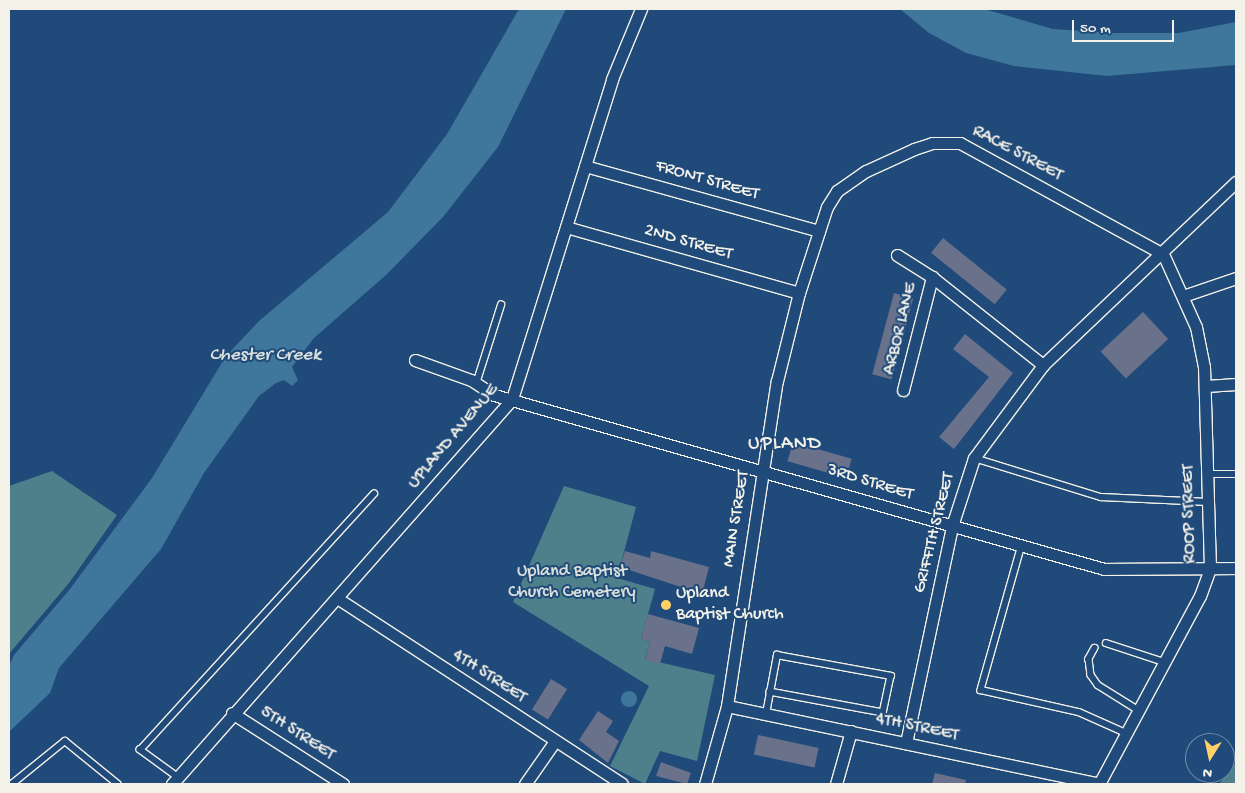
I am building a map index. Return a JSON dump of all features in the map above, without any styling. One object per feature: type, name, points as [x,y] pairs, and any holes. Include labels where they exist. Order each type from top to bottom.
[{"type":"street","name":"UPLAND AVENUE","points":[[174,781],[232,713],[337,598],[512,399],[612,79],[641,9]]},
{"type":"street","name":"RACE STREET","points":[[819,231],[832,198],[849,180],[914,149],[948,141],[986,155],[1163,254]]},
{"type":"street","name":"FRONT STREET","points":[[585,166],[819,231]]},
{"type":"street","name":"GRIFFITH STREET","points":[[906,743],[952,526],[974,458],[1043,365],[1163,254],[1236,182]]},
{"type":"street","name":"2ND STREET","points":[[566,227],[799,293]]},
{"type":"street","name":"MAIN STREET","points":[[705,784],[727,706],[777,380],[799,293],[819,231]]},
{"type":"street","name":"ROOP STREET","points":[[1099,784],[1164,662],[1210,568],[1206,386],[1196,327],[1163,254]]},
{"type":"street","points":[[897,255],[932,277],[1043,365]]},
{"type":"street","name":"ARBOR LANE","points":[[903,390],[932,277]]},
{"type":"street","points":[[1182,296],[1236,278]]},
{"type":"street","name":"3RD STREET","points":[[415,360],[512,399],[763,469],[952,526],[1104,569],[1236,568]]},
{"type":"street","points":[[1206,386],[1236,384]]},
{"type":"street","name":"4TH STREET","points":[[337,598],[622,784]]},
{"type":"street","name":"4TH STREET","points":[[727,706],[906,743],[1051,779],[1099,784]]},
{"type":"street","name":"5TH STREET","points":[[232,713],[343,784]]},
{"type":"street","points":[[836,784],[852,732]]},
{"type":"street","points":[[525,784],[555,740]]},
{"type":"lane","points":[[476,384],[501,305]]},
{"type":"lane","points":[[974,458],[1102,497],[1208,502]]},
{"type":"lane","points":[[1207,474],[1236,474]]},
{"type":"lane","points":[[174,781],[140,750],[374,494]]},
{"type":"lane","points":[[1022,546],[981,690],[1079,712],[1126,733]]},
{"type":"lane","points":[[1106,643],[1164,662]]},
{"type":"lane","points":[[1095,648],[1089,658],[1098,684],[1138,710]]},
{"type":"lane","points":[[766,714],[770,692],[777,655],[891,676],[883,713],[770,692]]},
{"type":"lane","points":[[12,784],[65,741],[118,784]]},
{"type":"green space","points":[[52,471],[117,515],[69,583],[9,654],[9,486]]},
{"type":"green space","name":"Upland Baptist Church Cemetery","points":[[564,486],[636,507],[617,578],[655,589],[641,639],[650,642],[645,659],[715,675],[697,761],[660,751],[645,784],[610,766],[649,686],[513,602]]},
{"type":"green space","points":[[1236,762],[1236,784],[1219,784],[1235,783]]},
{"type":"water","name":"Chester Creek","points":[[519,9],[566,9],[498,147],[443,217],[386,275],[314,338],[292,367],[298,380],[292,386],[284,380],[276,383],[259,396],[204,473],[161,549],[59,668],[50,693],[9,732],[9,666],[14,655],[70,589],[152,478],[226,356],[259,321],[388,212],[447,134]]},
{"type":"water","points":[[900,9],[984,9],[1053,29],[1112,33],[1179,33],[1236,22],[1236,65],[1107,76],[1014,66],[966,53],[929,33]]},
{"type":"water","points":[[629,691],[635,693],[637,699],[635,705],[629,707],[623,705],[621,699],[623,693]]},
{"type":"building","points":[[943,238],[1007,290],[995,304],[931,253]]},
{"type":"building","points":[[894,293],[913,298],[892,379],[872,374]]},
{"type":"building","points":[[1143,312],[1168,339],[1126,379],[1101,352]]},
{"type":"building","points":[[965,334],[1013,373],[954,449],[939,437],[989,377],[953,349]]},
{"type":"building","points":[[793,442],[852,459],[846,478],[787,461]]},
{"type":"building","points":[[625,551],[650,558],[651,551],[709,567],[702,594],[620,567]]},
{"type":"building","points":[[648,614],[699,628],[692,654],[665,646],[660,664],[645,660],[650,642],[641,639]]},
{"type":"building","points":[[551,679],[567,689],[548,720],[532,710]]},
{"type":"building","points":[[598,711],[613,721],[606,732],[619,741],[608,763],[579,740]]},
{"type":"building","points":[[758,735],[819,748],[814,767],[754,755]]},
{"type":"building","points":[[661,762],[691,773],[687,784],[656,776]]},
{"type":"building","points":[[935,773],[966,780],[965,784],[932,784]]},
{"type":"place","name":"Upland Baptist Church","points":[[666,605]]},
{"type":"district","name":"UPLAND","points":[[785,444]]}]
